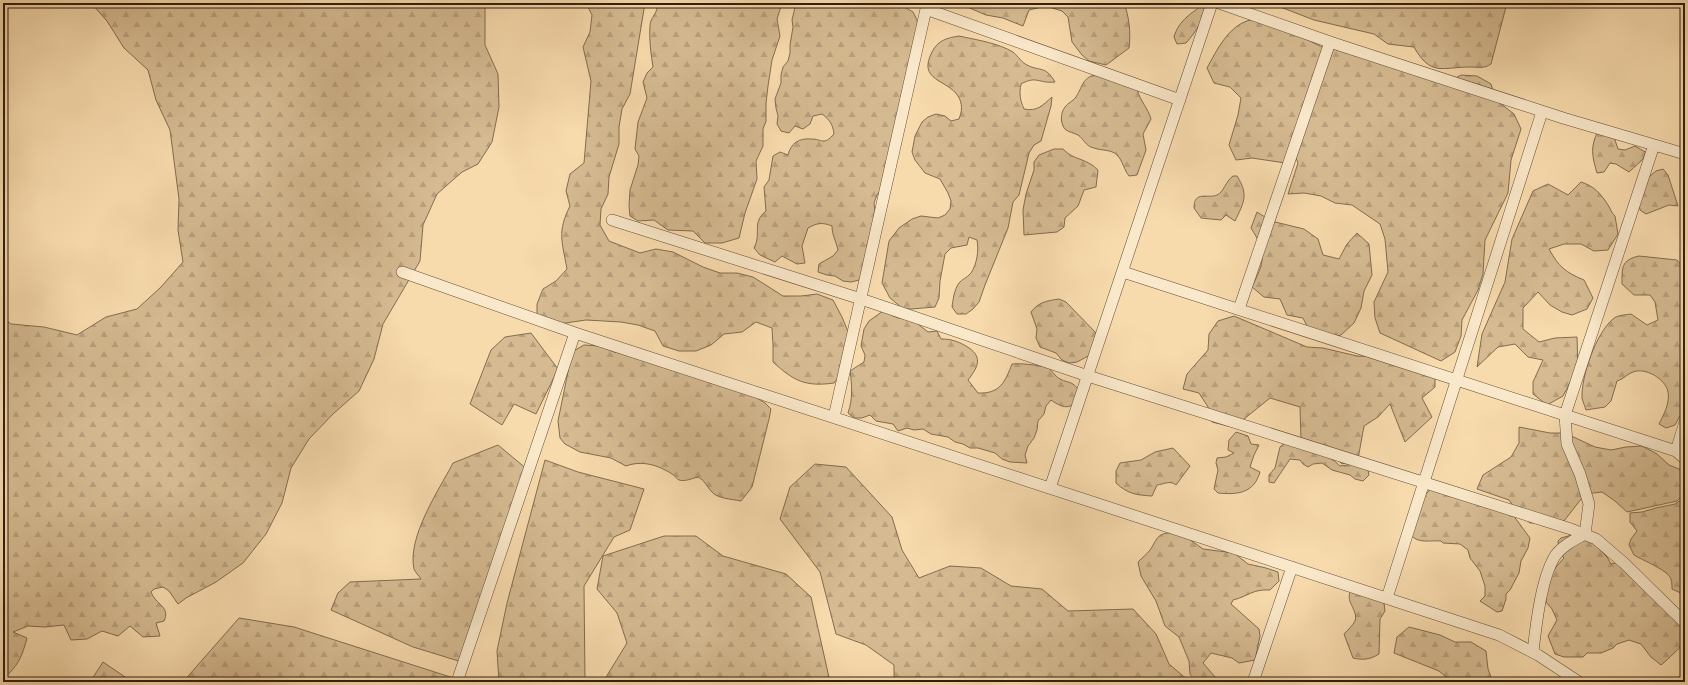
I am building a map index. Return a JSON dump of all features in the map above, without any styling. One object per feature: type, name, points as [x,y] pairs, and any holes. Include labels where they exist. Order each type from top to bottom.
[{"type":"street","points":[[1050,488],[1212,3]]},
{"type":"street","points":[[1219,3],[1330,42],[1542,112],[1685,154]]},
{"type":"street","points":[[834,417],[926,9],[1180,100]]},
{"type":"street","points":[[1239,309],[1330,42]]},
{"type":"street","points":[[1387,598],[1542,112]]},
{"type":"street","points":[[1585,534],[1589,504],[1580,474],[1567,444],[1565,415],[1654,145]]},
{"type":"street","points":[[612,220],[861,299],[1088,376],[1585,534],[1596,539],[1624,563],[1685,623]]},
{"type":"street","points":[[402,272],[575,333],[1499,635],[1533,652],[1579,682]]},
{"type":"street","points":[[1123,272],[1676,451],[1685,459]]},
{"type":"street","points":[[458,682],[575,333]]},
{"type":"street","points":[[1676,451],[1685,422]]},
{"type":"street","points":[[1533,652],[1545,580],[1556,556],[1566,545],[1585,534]]},
{"type":"street","points":[[1257,681],[1292,567]]},
{"type":"green space","points":[[91,3],[485,3],[485,45],[498,74],[499,107],[492,142],[478,164],[462,172],[437,194],[423,225],[420,261],[383,324],[374,359],[359,391],[333,414],[309,439],[291,468],[282,503],[266,534],[243,563],[216,582],[178,604],[169,591],[163,587],[154,589],[151,592],[164,609],[166,616],[164,621],[156,623],[160,636],[143,637],[130,626],[118,636],[102,631],[87,639],[71,640],[64,625],[45,627],[28,626],[13,632],[27,638],[19,661],[3,679],[3,318],[11,324],[44,327],[77,335],[106,317],[137,309],[161,287],[183,262],[178,230],[179,199],[170,130],[156,100],[148,70],[124,48],[107,21]]},
{"type":"green space","points":[[586,3],[645,3],[630,94],[622,109],[619,127],[619,144],[609,177],[608,194],[601,209],[600,225],[609,241],[640,253],[656,249],[673,252],[703,267],[720,273],[737,273],[753,277],[783,296],[817,294],[833,300],[849,334],[845,369],[834,383],[807,383],[794,378],[780,369],[773,362],[772,328],[756,322],[742,332],[724,334],[711,345],[696,351],[679,351],[663,346],[655,331],[638,325],[621,322],[586,320],[552,325],[537,320],[537,304],[543,289],[556,281],[567,269],[562,244],[563,223],[570,206],[566,191],[570,174],[584,163],[591,81],[583,47],[590,32],[592,15]]},
{"type":"green space","points":[[657,3],[782,3],[777,19],[780,36],[772,60],[768,86],[766,121],[763,129],[763,146],[756,161],[757,179],[745,213],[739,238],[722,243],[705,243],[693,231],[668,230],[654,220],[638,221],[630,216],[630,190],[638,165],[639,156],[635,149],[638,122],[647,98],[643,82],[647,73],[653,67],[650,42],[650,23],[657,10]]},
{"type":"green space","points":[[796,3],[898,3],[913,12],[917,20],[918,28],[888,180],[877,195],[874,203],[877,229],[867,244],[867,264],[859,280],[851,282],[843,281],[835,276],[818,272],[819,264],[833,256],[838,250],[833,235],[832,226],[820,224],[808,228],[802,246],[805,263],[797,264],[782,256],[775,262],[760,255],[754,248],[759,220],[766,211],[764,187],[769,180],[773,156],[780,152],[788,155],[793,144],[799,140],[815,139],[825,141],[834,134],[831,123],[822,114],[813,116],[810,124],[803,129],[795,126],[789,133],[781,131],[777,124],[778,116],[775,99],[781,83],[783,67],[788,61],[790,53],[793,27],[792,20]]},
{"type":"green space","points":[[958,3],[1124,3],[1129,25],[1129,48],[1106,65],[1089,61],[1082,55],[1072,42],[1068,17],[1062,11],[1046,6],[1029,10],[1023,26],[1003,18],[986,15]]},
{"type":"green space","points":[[1201,3],[1210,3],[1200,24],[1186,43],[1177,44],[1174,37],[1177,28],[1199,7]]},
{"type":"green space","points":[[1270,3],[1507,3],[1491,64],[1483,67],[1444,69],[1432,67],[1426,63],[1414,47],[1388,44],[1374,34],[1314,20]]},
{"type":"green space","points":[[1266,19],[1324,48],[1357,50],[1419,69],[1431,81],[1446,83],[1461,75],[1477,76],[1491,84],[1496,100],[1514,114],[1521,129],[1511,160],[1508,193],[1485,240],[1483,274],[1478,290],[1462,320],[1461,336],[1455,352],[1441,361],[1380,333],[1375,318],[1374,302],[1388,272],[1385,239],[1380,224],[1352,205],[1335,203],[1321,196],[1304,193],[1288,194],[1298,163],[1292,148],[1285,163],[1252,158],[1236,160],[1229,145],[1238,115],[1241,98],[1230,87],[1214,83],[1207,68],[1224,40],[1235,28],[1250,20]]},
{"type":"green space","points":[[959,36],[1001,46],[1013,52],[1025,64],[1048,73],[1055,82],[1031,80],[1021,84],[1020,97],[1024,109],[1036,109],[1052,97],[1051,106],[1041,141],[1034,145],[1029,153],[1019,195],[1013,202],[1008,228],[979,302],[966,314],[957,314],[952,307],[957,286],[971,273],[976,261],[978,252],[977,240],[969,237],[967,245],[951,248],[945,254],[940,281],[939,298],[935,307],[911,309],[902,308],[890,298],[882,283],[889,241],[899,228],[912,219],[921,216],[938,218],[945,215],[950,209],[951,201],[940,179],[925,173],[915,160],[912,152],[915,136],[922,122],[928,117],[936,114],[945,116],[951,121],[959,119],[962,108],[958,96],[953,90],[931,74],[928,69],[928,62],[934,48],[940,42]]},
{"type":"green space","points":[[1099,74],[1137,89],[1150,115],[1151,119],[1143,134],[1146,150],[1137,175],[1129,176],[1121,160],[1115,153],[1091,147],[1078,135],[1064,128],[1062,122],[1063,110],[1076,97],[1086,79],[1093,75]]},
{"type":"green space","points":[[1598,131],[1614,137],[1618,149],[1625,150],[1635,146],[1647,153],[1629,172],[1616,164],[1610,163],[1604,172],[1597,173],[1594,162],[1593,147]]},
{"type":"green space","points":[[1054,149],[1063,149],[1071,156],[1089,163],[1098,170],[1096,187],[1084,190],[1078,206],[1065,218],[1064,227],[1057,232],[1024,235],[1023,210],[1026,194],[1034,170],[1034,162],[1039,155]]},
{"type":"green space","points":[[1663,169],[1668,175],[1678,206],[1669,205],[1646,214],[1640,210],[1638,196],[1649,177],[1656,171]]},
{"type":"green space","points":[[1233,176],[1237,176],[1243,188],[1244,194],[1241,209],[1235,221],[1226,215],[1221,220],[1201,218],[1194,208],[1196,199],[1202,196],[1213,196],[1219,194]]},
{"type":"green space","points":[[1581,182],[1593,188],[1600,194],[1609,206],[1615,216],[1618,234],[1608,250],[1594,251],[1581,244],[1564,244],[1549,249],[1559,265],[1584,280],[1593,298],[1587,309],[1572,315],[1562,312],[1550,305],[1538,292],[1523,308],[1523,329],[1539,342],[1555,338],[1577,337],[1578,368],[1563,396],[1547,405],[1533,394],[1533,382],[1543,360],[1528,357],[1515,344],[1498,347],[1477,367],[1482,334],[1505,282],[1512,239],[1533,191],[1548,184],[1568,195]]},
{"type":"green space","points":[[1257,212],[1271,221],[1304,229],[1318,239],[1323,255],[1339,259],[1347,244],[1357,233],[1369,244],[1372,275],[1364,291],[1361,308],[1354,323],[1341,335],[1325,339],[1310,332],[1303,318],[1287,315],[1280,299],[1264,297],[1252,287],[1262,263],[1262,251],[1260,244],[1251,228]]},
{"type":"green space","points":[[1639,256],[1677,260],[1685,269],[1685,378],[1681,414],[1675,425],[1666,428],[1659,424],[1665,412],[1668,392],[1666,387],[1659,379],[1649,373],[1643,371],[1633,372],[1617,381],[1611,401],[1605,407],[1586,410],[1582,398],[1584,379],[1595,345],[1601,334],[1613,319],[1619,316],[1631,314],[1647,325],[1658,320],[1655,302],[1650,295],[1634,295],[1622,284],[1622,273],[1626,262]]},
{"type":"green space","points":[[1059,299],[1066,302],[1098,335],[1092,354],[1077,362],[1069,363],[1062,360],[1056,353],[1040,347],[1036,338],[1037,329],[1031,312],[1043,302]]},
{"type":"green space","points":[[883,311],[898,318],[906,317],[913,320],[928,332],[937,331],[941,339],[948,339],[957,342],[971,350],[977,357],[978,362],[975,370],[968,380],[978,393],[985,393],[997,389],[1001,386],[1007,376],[1012,364],[1024,364],[1048,368],[1058,378],[1075,386],[1080,392],[1078,398],[1072,405],[1065,407],[1051,400],[1046,406],[1044,414],[1038,421],[1034,438],[1028,446],[1025,455],[1027,463],[1010,462],[1002,459],[995,453],[978,448],[970,448],[955,442],[948,437],[931,434],[923,429],[914,430],[907,428],[898,431],[893,424],[876,421],[870,415],[862,418],[854,418],[848,413],[852,392],[850,371],[864,362],[865,355],[861,346],[864,329],[869,321]]},
{"type":"green space","points":[[1234,316],[1307,347],[1323,348],[1357,356],[1389,357],[1435,376],[1435,387],[1422,398],[1432,417],[1405,442],[1390,404],[1378,417],[1364,426],[1358,459],[1342,464],[1330,453],[1301,439],[1300,407],[1270,398],[1244,419],[1228,426],[1212,422],[1208,407],[1199,393],[1183,389],[1187,374],[1208,350],[1209,334],[1218,321]]},
{"type":"green space","points":[[531,333],[558,369],[536,414],[514,404],[502,425],[470,404],[491,350],[505,337]]},
{"type":"green space","points":[[584,345],[600,346],[614,352],[655,359],[747,392],[765,403],[771,409],[769,419],[752,487],[741,501],[717,496],[698,477],[679,480],[672,474],[650,464],[638,463],[626,466],[611,458],[580,452],[565,444],[560,438],[558,421],[572,352]]},
{"type":"green space","points":[[1519,427],[1550,433],[1565,433],[1595,447],[1611,450],[1642,446],[1657,454],[1669,465],[1684,471],[1685,493],[1677,501],[1627,512],[1602,492],[1585,494],[1564,521],[1530,523],[1518,513],[1509,500],[1477,489],[1483,475],[1511,457],[1519,443]]},
{"type":"green space","points":[[1236,432],[1248,436],[1251,444],[1259,445],[1250,467],[1260,472],[1254,484],[1244,491],[1232,494],[1218,493],[1214,489],[1218,470],[1216,463],[1217,458],[1226,457],[1234,453],[1228,450],[1229,440]]},
{"type":"green space","points":[[1286,442],[1307,447],[1322,453],[1340,466],[1354,464],[1368,470],[1369,475],[1363,481],[1355,479],[1350,475],[1332,470],[1322,463],[1313,464],[1308,467],[1300,460],[1290,459],[1274,483],[1269,482],[1269,475],[1275,468],[1280,447]]},
{"type":"green space","points":[[498,445],[528,470],[462,662],[413,647],[331,610],[338,593],[350,582],[421,579],[414,569],[413,556],[415,543],[426,514],[453,463]]},
{"type":"green space","points":[[1173,448],[1190,466],[1176,485],[1170,483],[1157,485],[1152,496],[1132,493],[1124,490],[1116,483],[1116,471],[1120,463],[1141,460],[1155,452]]},
{"type":"green space","points":[[545,460],[578,472],[644,489],[630,530],[614,537],[584,586],[585,682],[499,682],[497,651],[507,603]]},
{"type":"green space","points":[[815,464],[846,467],[892,517],[902,550],[919,578],[950,566],[981,568],[1011,586],[1042,589],[1068,611],[1133,609],[1156,634],[1169,664],[1190,682],[894,682],[894,665],[866,645],[836,634],[820,572],[780,519],[790,487]]},
{"type":"green space","points":[[1433,486],[1510,511],[1530,538],[1528,548],[1521,561],[1519,573],[1510,590],[1506,594],[1502,611],[1497,612],[1480,601],[1485,596],[1485,586],[1480,571],[1470,558],[1468,550],[1460,544],[1443,543],[1441,541],[1421,541],[1417,540],[1411,535],[1420,501]]},
{"type":"green space","points":[[1685,497],[1685,595],[1672,589],[1669,576],[1660,569],[1634,555],[1629,545],[1631,539],[1637,531],[1630,522],[1630,513],[1642,512],[1675,504]]},
{"type":"green space","points":[[1168,533],[1182,534],[1203,549],[1234,553],[1248,564],[1278,572],[1279,581],[1270,590],[1255,592],[1233,600],[1231,604],[1259,629],[1260,636],[1255,660],[1239,663],[1232,658],[1211,653],[1203,663],[1216,678],[1217,682],[1196,682],[1190,674],[1189,661],[1179,637],[1165,626],[1156,601],[1141,576],[1138,562],[1149,552],[1161,535]]},
{"type":"green space","points":[[1572,535],[1591,541],[1607,557],[1611,564],[1619,562],[1685,623],[1685,637],[1683,644],[1661,665],[1651,657],[1641,644],[1629,640],[1617,644],[1613,648],[1601,653],[1587,653],[1583,657],[1564,657],[1555,654],[1548,636],[1557,620],[1552,609],[1546,602],[1546,583],[1556,567],[1564,558],[1559,552],[1558,541],[1561,538]]},
{"type":"green space","points":[[664,536],[696,536],[723,556],[786,574],[811,597],[830,682],[603,682],[627,643],[617,613],[597,589],[603,556]]},
{"type":"green space","points":[[1352,589],[1383,595],[1385,611],[1380,619],[1379,654],[1369,658],[1353,658],[1344,634],[1352,626],[1356,617],[1349,598]]},
{"type":"green space","points":[[239,618],[294,627],[466,682],[183,682]]},
{"type":"green space","points":[[1409,627],[1440,635],[1455,642],[1471,642],[1486,651],[1488,669],[1493,682],[1452,682],[1439,671],[1394,653],[1397,637]]},
{"type":"green space","points":[[103,662],[128,679],[130,682],[90,682]]},
{"type":"green space","points":[[1685,676],[1685,682],[1669,682],[1669,679]]}]
